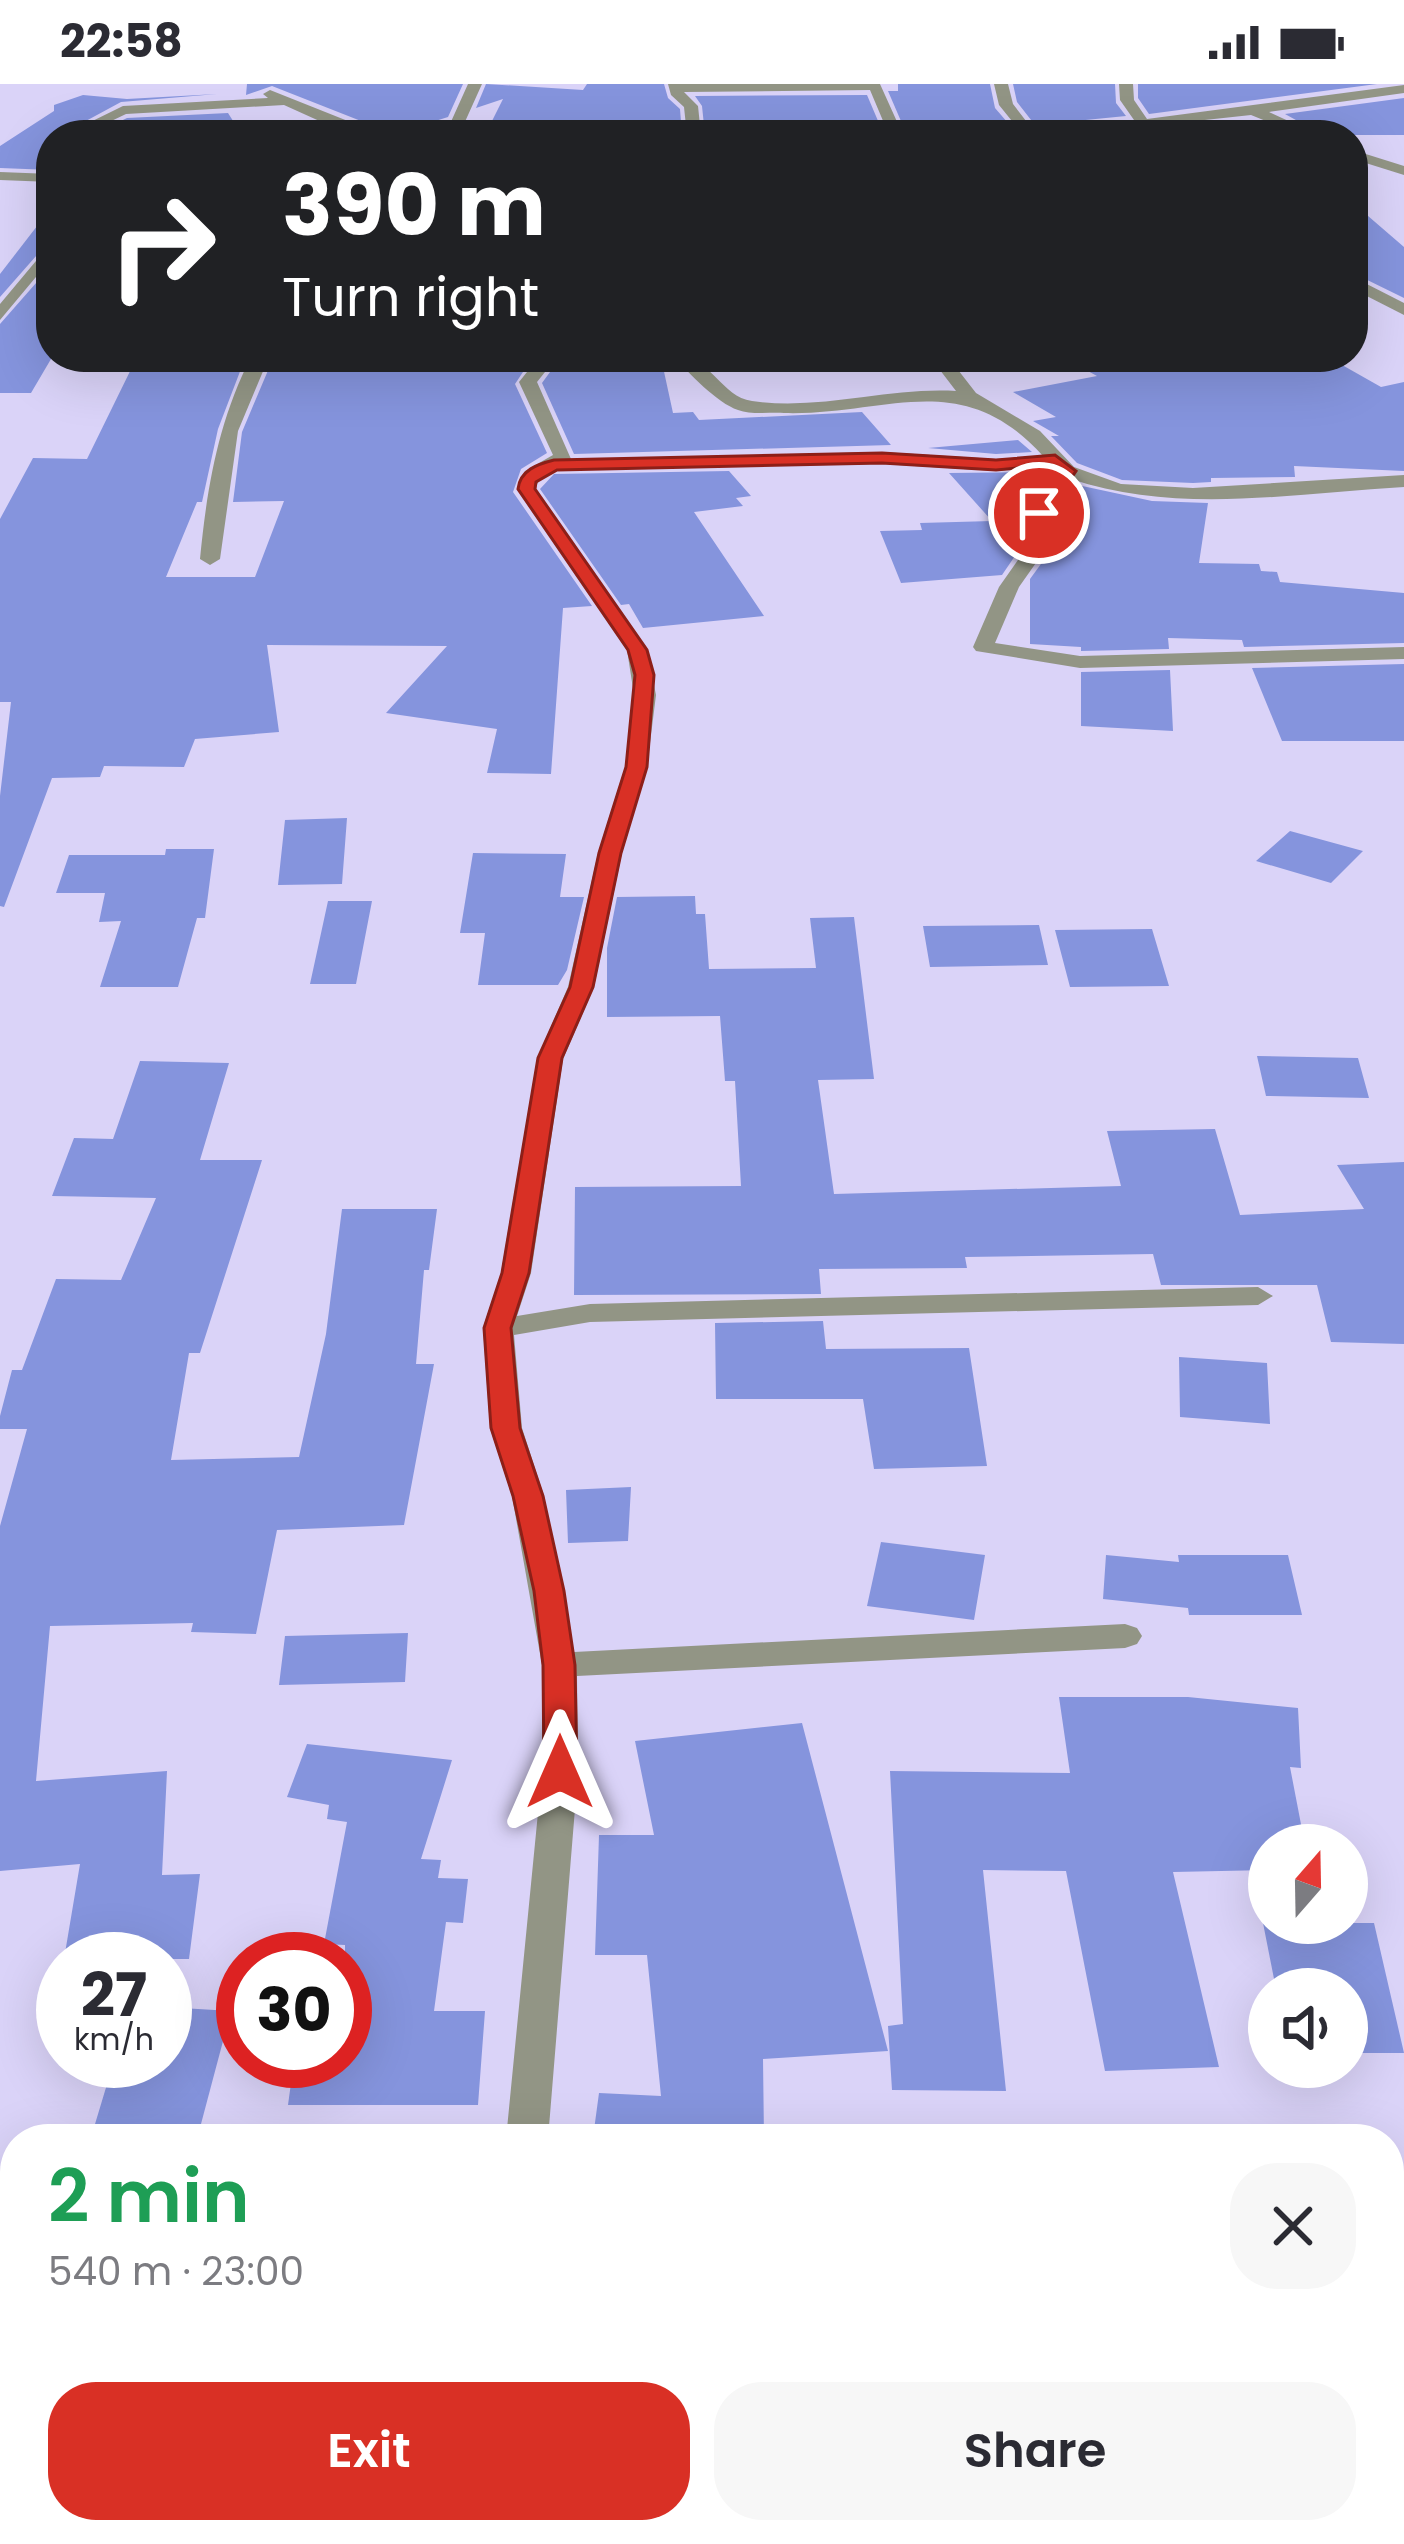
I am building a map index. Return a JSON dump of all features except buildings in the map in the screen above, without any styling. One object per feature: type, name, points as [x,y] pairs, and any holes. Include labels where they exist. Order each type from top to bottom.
[{"type":"street","points":[[250,84],[329,120]]},
{"type":"street","points":[[459,120],[475,84]]},
{"type":"street","points":[[1001,84],[1015,120]]},
{"type":"street","points":[[1126,84],[1127,100],[1140,120]]},
{"type":"street","points":[[674,86],[691,106],[692,120]]},
{"type":"street","points":[[674,86],[875,86],[890,120]]},
{"type":"street","points":[[1171,120],[1371,88],[1404,89]]},
{"type":"street","points":[[102,120],[123,110],[286,101]]},
{"type":"street","points":[[1248,109],[1275,120]]},
{"type":"street","points":[[1368,159],[1404,172]]},
{"type":"street","points":[[0,176],[36,172]]},
{"type":"street","points":[[0,316],[36,268]]},
{"type":"street","points":[[1368,290],[1404,310]]},
{"type":"street","points":[[210,559],[220,456],[239,395],[252,372]]},
{"type":"street","points":[[528,2124],[560,1772],[559,1665],[528,1496],[506,1428],[498,1328],[516,1273],[550,1058],[581,987],[610,853],[636,767],[645,695],[637,650],[526,489],[532,475],[563,457],[528,382],[536,372]]},
{"type":"street","points":[[701,372],[741,406],[791,417],[938,395],[970,398]]},
{"type":"street","points":[[950,372],[970,398],[1034,435],[1061,466]]},
{"type":"street","points":[[767,462],[803,451],[808,444]]},
{"type":"street","points":[[554,465],[908,458],[1061,466],[1103,485],[1156,494],[1404,481]]},
{"type":"street","points":[[1061,466],[1039,513],[1031,545],[1036,550],[1009,587],[983,647],[1080,662],[1404,653]]},
{"type":"street","points":[[498,1328],[590,1313],[1258,1296]]},
{"type":"street","points":[[559,1665],[1125,1636]]},
{"type":"route","points":[[560,1772],[559,1665],[549,1591],[528,1496],[506,1428],[498,1328],[516,1273],[550,1058],[581,987],[610,853],[636,767],[645,675],[637,650],[550,517],[526,489],[527,482],[554,465],[882,458],[996,465],[1055,460],[1067,471],[1039,513]]}]
